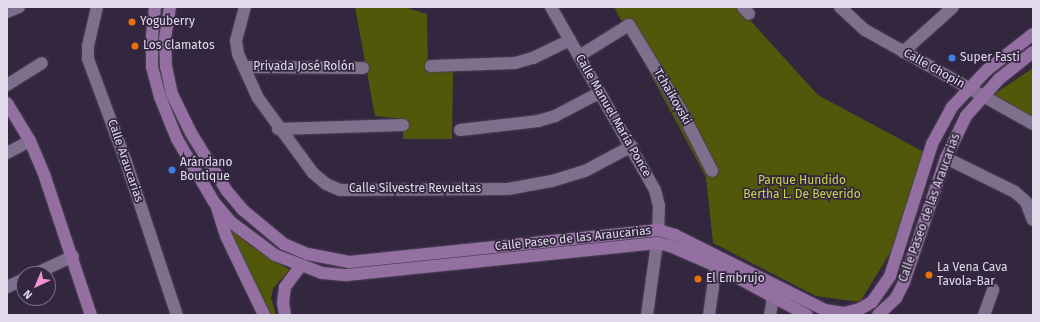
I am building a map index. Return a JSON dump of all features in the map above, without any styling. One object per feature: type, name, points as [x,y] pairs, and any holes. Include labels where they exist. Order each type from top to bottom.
[{"type":"main road","name":"Calle Paseo de las Araucarias","points":[[155,7],[152,36],[152,67],[160,97],[177,139],[214,202],[231,222],[250,238],[275,255],[322,273],[347,275],[657,243],[670,246],[716,266],[807,315]]},
{"type":"main road","name":"Calle Paseo de las Araucarias","points":[[170,7],[165,38],[166,66],[172,94],[190,134],[227,191],[243,210],[284,244],[308,254],[349,262],[658,230],[675,235],[825,310],[844,313],[860,309],[872,302],[882,291],[890,276],[932,144],[952,107],[968,88],[1033,34]]},
{"type":"main road","name":"Calle Paseo de las Araucarias","points":[[878,315],[896,298],[904,282],[946,158],[966,116],[981,96],[1033,52]]},
{"type":"main road","points":[[7,102],[30,141],[73,256],[91,315]]},
{"type":"main road","points":[[214,202],[226,236],[264,315]]},
{"type":"main road","points":[[401,257],[402,270]]},
{"type":"main road","points":[[285,315],[283,303],[285,287],[302,266]]},
{"type":"street","points":[[7,12],[19,7]]},
{"type":"street","name":"Calle Araucarias","points":[[97,7],[88,46],[88,59],[125,159],[177,315]]},
{"type":"street","name":"Calle Silvestre Revueltas","points":[[245,7],[236,41],[244,67],[258,98],[278,129],[313,173],[326,184],[340,190],[508,189],[552,181],[585,171],[632,146]]},
{"type":"street","name":"Calle Manuel María Ponce","points":[[551,7],[599,93],[632,146],[655,190],[659,206],[658,230]]},
{"type":"street","name":"Calle Chopin","points":[[840,7],[865,30],[1033,124]]},
{"type":"street","points":[[903,52],[953,7]]},
{"type":"street","name":"Tchaikovski","points":[[579,56],[629,25],[682,112],[712,171]]},
{"type":"street","points":[[431,66],[515,63],[534,58],[570,40]]},
{"type":"street","points":[[7,85],[42,63]]},
{"type":"street","name":"Privada José Rolón","points":[[244,67],[363,68]]},
{"type":"street","points":[[460,130],[538,121],[555,116],[599,93]]},
{"type":"street","points":[[278,129],[403,126]]},
{"type":"street","points":[[7,153],[30,141]]},
{"type":"street","points":[[946,158],[1015,192],[1026,202],[1033,220]]},
{"type":"street","points":[[647,315],[657,243]]},
{"type":"street","points":[[52,266],[73,256]]},
{"type":"street","points":[[709,315],[716,266]]},
{"type":"street","points":[[984,315],[993,290]]},
{"type":"street","points":[[770,315],[773,298]]},
{"type":"green space","points":[[355,7],[404,7],[427,14],[428,70],[453,72],[452,139],[403,139],[403,119],[375,116]]},
{"type":"green space","name":"Parque Hundido Bertha L. De Beverido","points":[[614,7],[738,7],[818,95],[924,152],[898,240],[860,302],[816,296],[713,243],[706,177]]},
{"type":"green space","points":[[1033,68],[1033,125],[990,97]]},
{"type":"green space","points":[[226,224],[251,246],[290,270],[273,288],[271,298],[276,315],[268,315]]},
{"type":"place","name":"Yoguberry","points":[[132,22]]},
{"type":"place","name":"Los Clamatos","points":[[135,46]]},
{"type":"place","name":"Super Fasti","points":[[952,58]]},
{"type":"place","name":"Arándano Boutique","points":[[172,170]]},
{"type":"place","name":"La Vena Cava Tavola-Bar","points":[[929,275]]},
{"type":"place","name":"El Embrujo","points":[[698,279]]}]
